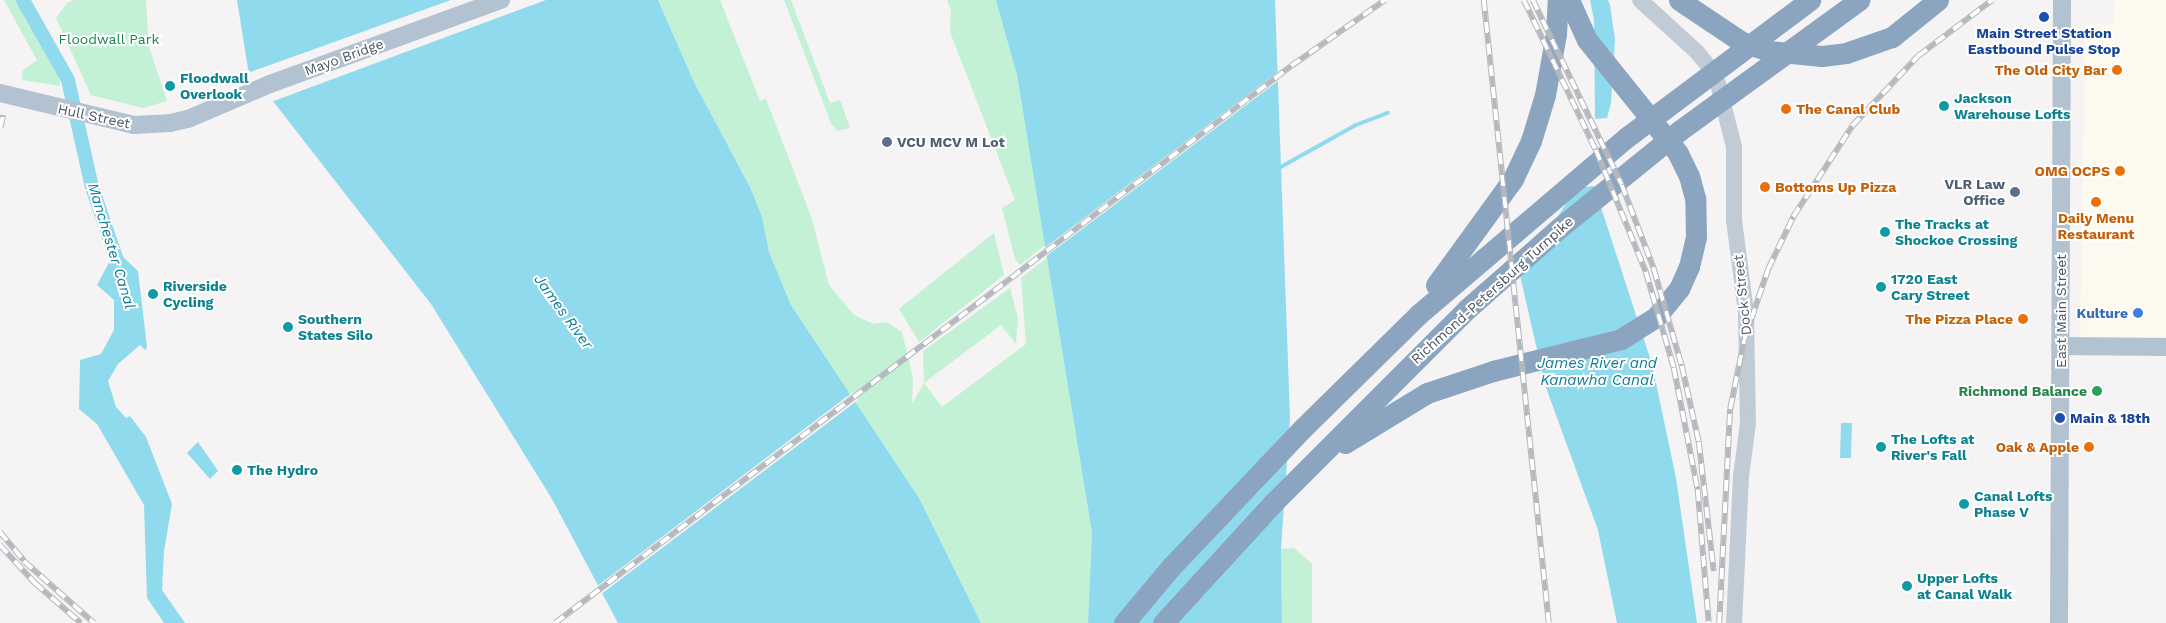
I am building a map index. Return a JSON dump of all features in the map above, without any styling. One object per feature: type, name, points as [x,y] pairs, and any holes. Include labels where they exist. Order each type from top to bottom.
[{"type":"highway","points":[[1368,363],[1462,253],[1513,179],[1531,141],[1545,95],[1556,34],[1558,0]]},
{"type":"highway","points":[[1272,504],[1345,443],[1404,405],[1457,382],[1621,339],[1656,316],[1679,289],[1689,267],[1696,237],[1694,198],[1689,176],[1678,153],[1586,40],[1569,0]]},
{"type":"highway","points":[[1679,0],[1742,42],[1769,50],[1822,56],[1846,53],[1892,37],[1938,0]]},
{"type":"highway","name":"Richmond-Petersburg Turnpike","points":[[1124,623],[1171,567],[1368,363],[1558,193],[1634,131],[1810,0]]},
{"type":"highway","name":"Richmond-Petersburg Turnpike","points":[[1163,623],[1272,504],[1427,348],[1551,235],[1679,132],[1859,0]]},
{"type":"main road","name":"Mayo Bridge","points":[[188,119],[270,84],[501,0]]},
{"type":"main road","name":"Dock Street","points":[[1640,0],[1697,52],[1710,68],[1718,84],[1734,147],[1734,220],[1746,313],[1748,422],[1741,476],[1734,623]]},
{"type":"main road","name":"East Main Street","points":[[2059,623],[2062,0]]},
{"type":"main road","name":"Hull Street","points":[[0,93],[103,120],[146,126],[188,119]]},
{"type":"main road","points":[[2060,346],[2166,347]]},
{"type":"shaded area","points":[[2115,0],[2166,0],[2166,337],[2080,337],[2085,24],[2114,24]]},
{"type":"green space","points":[[4,0],[19,0],[36,32],[54,56],[59,67],[60,86],[22,80],[23,70],[37,60]]},
{"type":"green space","name":"Floodwall Park","points":[[75,0],[146,0],[149,47],[167,101],[143,108],[91,95],[56,18],[68,2]]},
{"type":"green space","points":[[658,0],[720,0],[760,101],[766,99],[811,216],[829,285],[854,315],[873,324],[887,322],[902,332],[913,378],[912,404],[924,383],[942,407],[1026,344],[1021,278],[1047,258],[1092,533],[1088,623],[981,623],[919,498],[791,305],[769,252],[762,217],[751,189],[694,82]]},
{"type":"green space","points":[[784,0],[791,0],[830,103],[839,100],[841,102],[850,128],[837,131],[831,123]]},
{"type":"green space","points":[[947,0],[996,0],[1003,22],[1017,75],[1045,245],[1020,265],[1015,259],[1002,208],[1015,200],[950,32],[951,10]]},
{"type":"green space","points":[[994,233],[1004,275],[919,342],[899,309]]},
{"type":"green space","points":[[1010,288],[1018,318],[1016,344],[1001,325],[924,383],[923,351]]},
{"type":"green space","points":[[1294,548],[1312,564],[1312,623],[1282,623],[1281,549]]},
{"type":"water","name":"James River","points":[[237,0],[658,0],[694,82],[751,189],[762,217],[769,252],[791,305],[919,498],[981,623],[618,623],[552,499],[431,304],[248,69]]},
{"type":"water","points":[[996,0],[1275,0],[1290,418],[1281,549],[1282,623],[1088,623],[1092,533],[1017,75]]},
{"type":"water","points":[[1590,0],[1608,0],[1615,39],[1611,103],[1607,118],[1595,119],[1594,20]]},
{"type":"water","name":"James River and Kanawha Canal","points":[[1594,186],[1652,364],[1676,478],[1697,623],[1617,623],[1598,530],[1545,385],[1520,275],[1576,188]]},
{"type":"water","name":"Manchester Canal","points":[[112,257],[123,257],[138,271],[147,347],[145,350],[140,345],[118,364],[108,381],[116,407],[126,418],[130,416],[146,437],[172,504],[164,551],[162,590],[185,623],[164,623],[147,598],[144,505],[97,424],[79,409],[80,360],[101,354],[114,330],[114,300],[97,285]]},
{"type":"water","points":[[1841,423],[1852,423],[1851,458],[1840,458]]},
{"type":"water","points":[[198,442],[218,471],[210,479],[187,453]]},
{"type":"pier","points":[[451,0],[546,0],[271,102],[248,73]]},
{"type":"pier","points":[[1282,69],[1282,78],[1044,258],[1043,249]]},
{"type":"pier","points":[[853,392],[858,400],[600,595],[596,587]]},
{"type":"waterway","name":"Manchester Canal","points":[[23,0],[68,80],[92,187],[122,275]]},
{"type":"waterway","points":[[1279,168],[1356,125],[1388,113]]},
{"type":"railway","points":[[555,623],[1291,66],[1385,0]]},
{"type":"railway","points":[[1484,0],[1549,623]]},
{"type":"railway","points":[[1524,0],[1596,150],[1646,272],[1674,368],[1698,490],[1709,623]]},
{"type":"railway","points":[[1533,0],[1622,185],[1654,269],[1682,366],[1699,442],[1714,571]]},
{"type":"railway","points":[[1719,623],[1730,409],[1744,340],[1768,269],[1793,217],[1852,126],[1918,56],[1992,0]]},
{"type":"railway","points":[[0,128],[3,115]]},
{"type":"railway","points":[[0,532],[24,561],[94,623]]},
{"type":"railway","points":[[0,545],[35,583],[81,623]]},
{"type":"place","name":"Main Street Station Eastbound Pulse Stop","points":[[2044,17]]},
{"type":"place","name":"The Old City Bar","points":[[2117,70]]},
{"type":"place","name":"Floodwall Overlook","points":[[170,86]]},
{"type":"place","name":"Jackson Warehouse Lofts","points":[[1944,106]]},
{"type":"place","name":"The Canal Club","points":[[1786,109]]},
{"type":"place","name":"VCU MCV M Lot","points":[[887,142]]},
{"type":"place","name":"OMG OCPS","points":[[2120,171]]},
{"type":"place","name":"Bottoms Up Pizza","points":[[1765,187]]},
{"type":"place","name":"VLR Law Office","points":[[2015,192]]},
{"type":"place","name":"Daily Menu Restaurant","points":[[2096,202]]},
{"type":"place","name":"The Tracks at Shockoe Crossing","points":[[1885,232]]},
{"type":"place","name":"1720 East Cary Street","points":[[1881,287]]},
{"type":"place","name":"Riverside Cycling","points":[[153,294]]},
{"type":"place","name":"Kulture","points":[[2138,313]]},
{"type":"place","name":"The Pizza Place","points":[[2023,319]]},
{"type":"place","name":"Southern States Silo","points":[[288,327]]},
{"type":"place","name":"Richmond Balance","points":[[2097,391]]},
{"type":"place","name":"Main & 18th","points":[[2060,418]]},
{"type":"place","name":"The Lofts at River's Fall","points":[[1881,447]]},
{"type":"place","name":"Oak & Apple","points":[[2089,447]]},
{"type":"place","name":"The Hydro","points":[[237,470]]},
{"type":"place","name":"Canal Lofts Phase V","points":[[1964,504]]},
{"type":"place","name":"Upper Lofts at Canal Walk","points":[[1907,586]]}]
